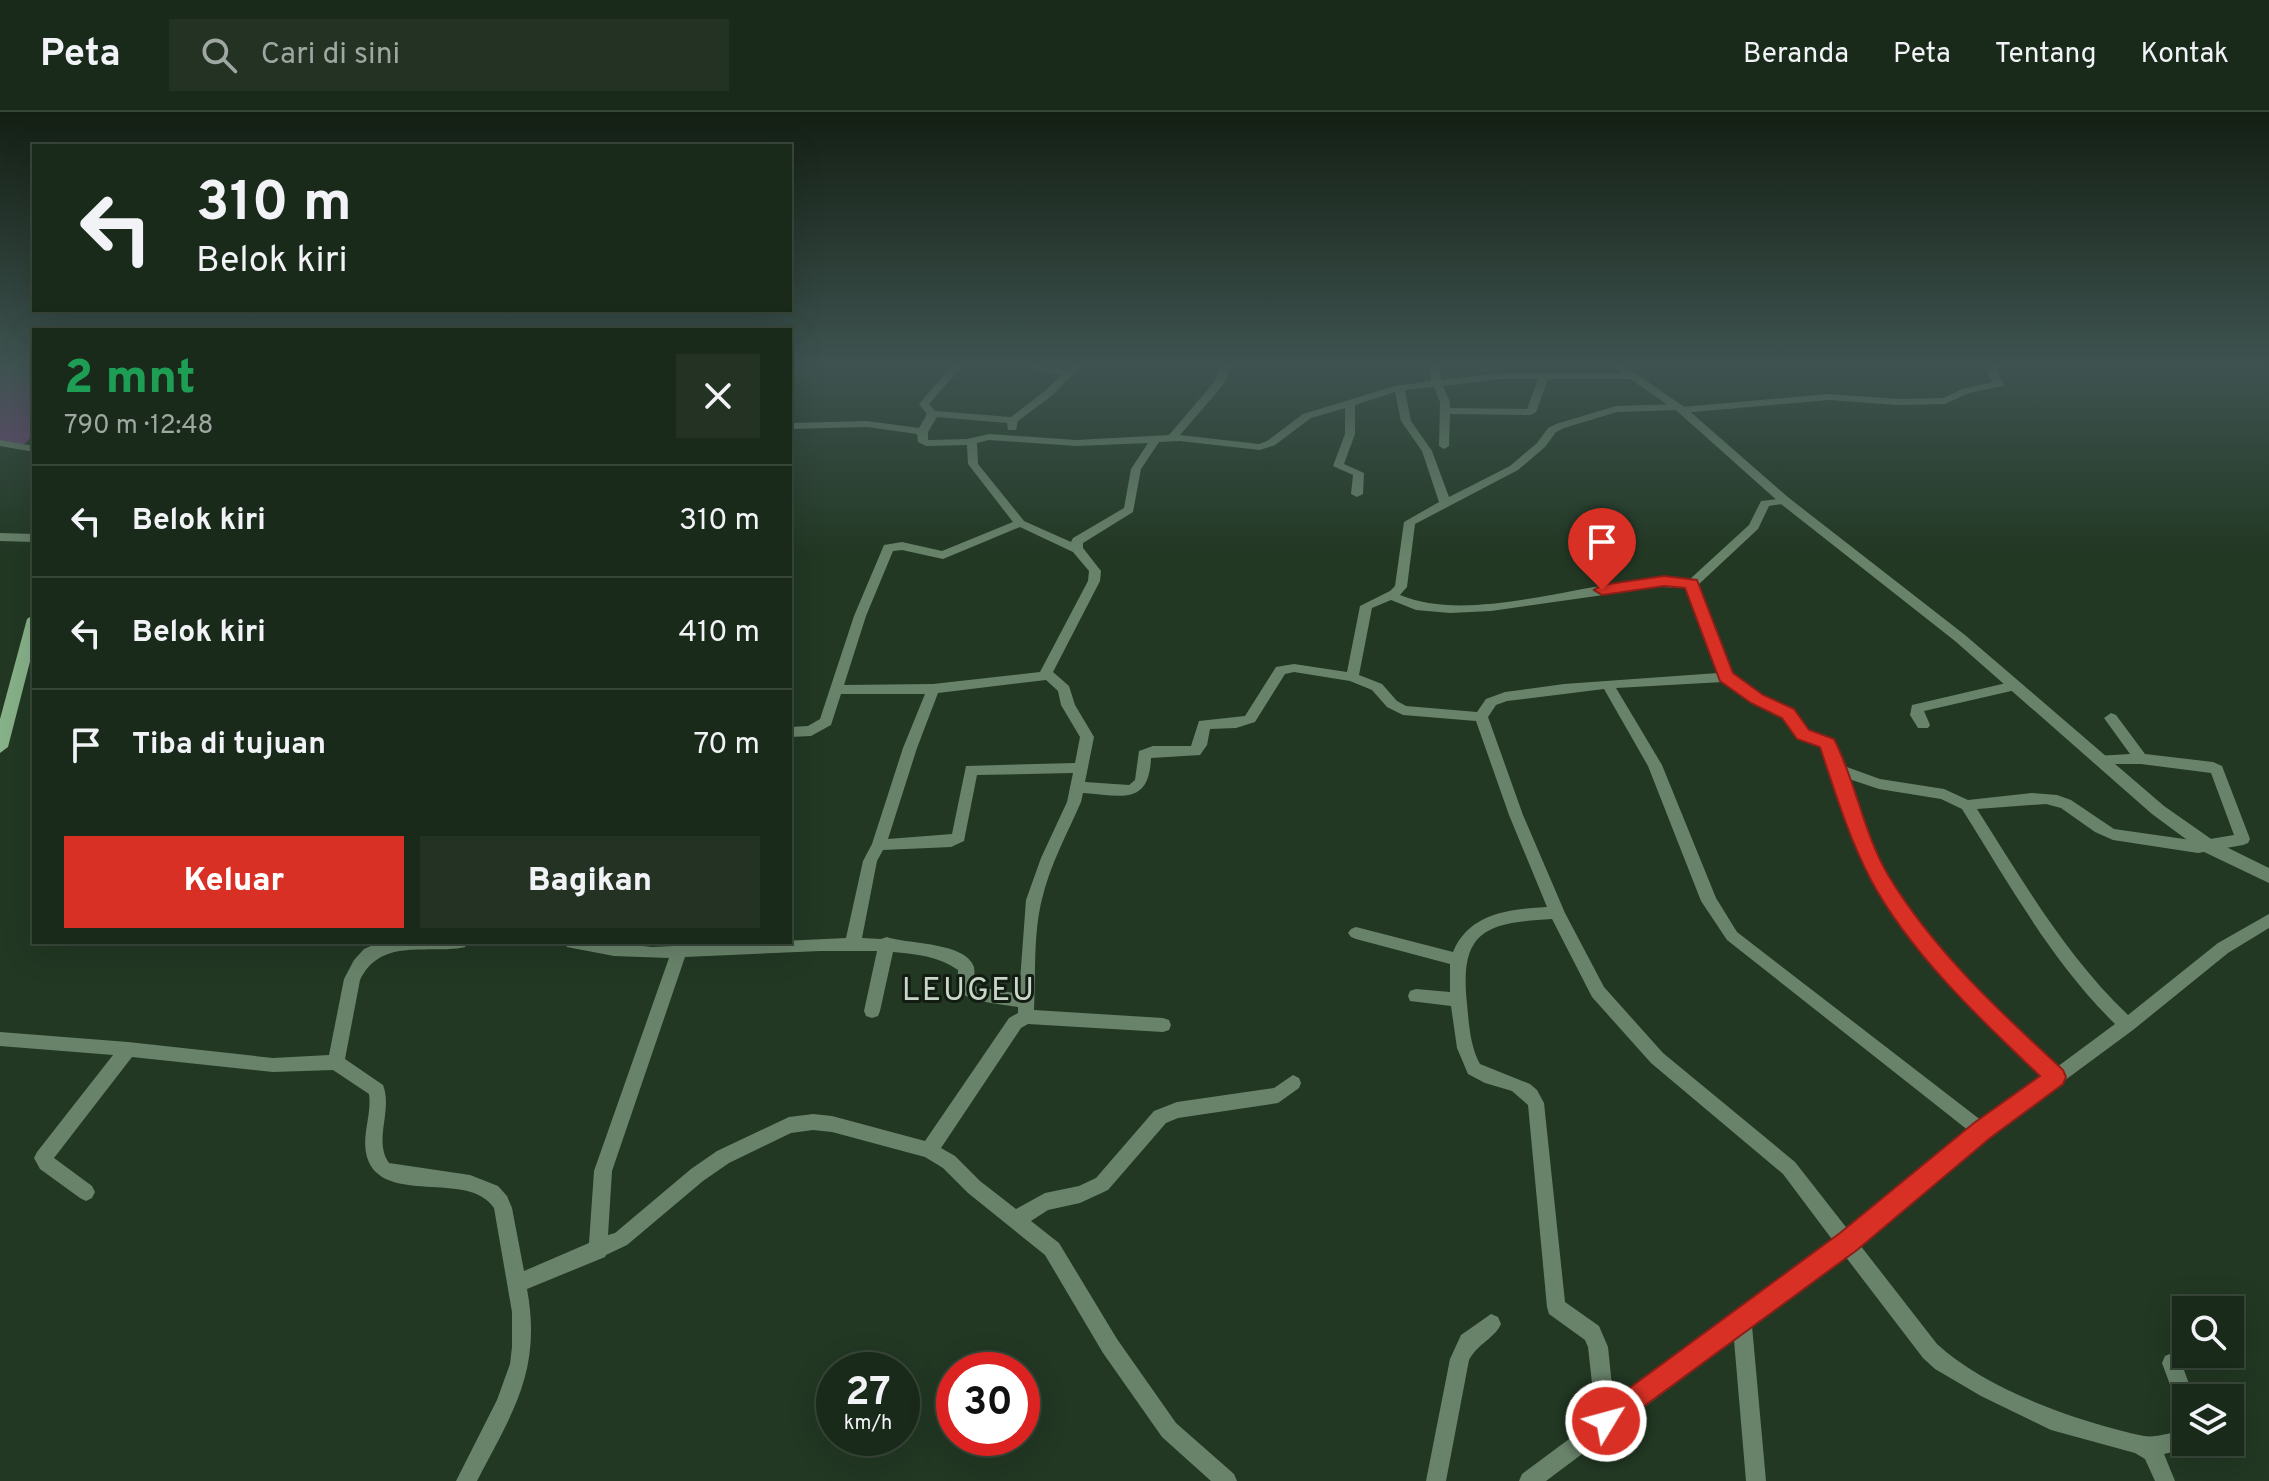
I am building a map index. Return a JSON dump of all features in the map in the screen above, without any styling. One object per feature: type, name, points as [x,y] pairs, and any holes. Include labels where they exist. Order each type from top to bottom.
[{"type":"main road","points":[[0,747],[5,713],[32,625]]},
{"type":"street","points":[[901,429],[923,432]]},
{"type":"street","points":[[925,429],[922,440],[926,443],[972,442],[985,437],[1076,443],[1172,438],[1260,447],[1290,429]]},
{"type":"street","points":[[1011,437],[1012,429]]},
{"type":"street","points":[[1172,438],[1180,429]]},
{"type":"street","points":[[1350,429],[1338,466],[1359,473],[1357,494]]},
{"type":"street","points":[[1413,429],[1427,451],[1446,505]]},
{"type":"street","points":[[1444,429],[1444,446]]},
{"type":"street","points":[[1547,429],[1550,432]]},
{"type":"street","points":[[1352,677],[1366,606],[1399,591],[1405,575],[1408,525],[1514,468],[1555,429]]},
{"type":"street","points":[[1703,429],[1785,501],[1960,638],[2158,810],[2208,846],[2269,876]]},
{"type":"street","points":[[1077,549],[1080,537],[1129,510],[1136,469],[1156,439]]},
{"type":"street","points":[[972,442],[973,464],[1020,523],[1077,549],[1092,566],[1094,581],[1046,676]]},
{"type":"street","points":[[0,443],[32,449]]},
{"type":"street","points":[[1390,595],[1408,606],[1452,607],[1533,601],[1664,581],[1692,584],[1754,527],[1765,503],[1785,501]]},
{"type":"street","points":[[792,732],[811,731],[826,722],[888,548],[902,546],[943,555],[1020,523]]},
{"type":"street","points":[[0,537],[32,538]]},
{"type":"street","points":[[1692,584],[1726,677],[1757,699],[1788,713],[1803,734],[1827,743],[1839,770],[1853,818],[1880,877],[1917,931],[1987,1013],[2056,1077]]},
{"type":"street","points":[[1077,787],[1138,788],[1142,783],[1144,755],[1153,751],[1195,751],[1200,745],[1204,724],[1236,723],[1250,719],[1281,670],[1294,668],[1352,677],[1377,687],[1392,704],[1403,710],[1481,717]]},
{"type":"street","points":[[835,690],[933,689],[1046,676],[1064,689],[1068,705],[1087,737],[1077,787],[1034,900],[1027,1010],[1009,1029],[929,1150]]},
{"type":"street","points":[[1726,677],[1563,689],[1496,699],[1481,717],[1504,786],[1557,913],[1598,992],[1657,1058],[1789,1168],[1930,1351],[1942,1362],[1988,1389],[2058,1423],[2139,1444],[2149,1450],[2150,1446],[2172,1442]]},
{"type":"street","points":[[1608,686],[1655,765],[1709,901],[1732,936],[1982,1131]]},
{"type":"street","points":[[1923,725],[1916,713],[1917,708],[2015,686]]},
{"type":"street","points":[[853,943],[870,861],[879,845],[910,748],[933,689]]},
{"type":"street","points":[[2111,718],[2141,759]]},
{"type":"street","points":[[1839,770],[1879,784],[1944,794],[1967,805],[2051,799],[2066,804],[2108,833],[2198,847],[2241,841],[2244,837],[2217,770],[2209,766],[2141,759],[2101,760]]},
{"type":"street","points":[[879,845],[951,841],[959,837],[971,770],[1081,768]]},
{"type":"street","points":[[1967,805],[2075,970],[2105,1006],[2127,1025]]},
{"type":"street","points":[[1557,913],[1523,914],[1490,920],[1470,936],[1456,959],[1458,1000],[1463,1035],[1474,1069],[1492,1080],[1523,1087],[1531,1092],[1536,1103],[1556,1307],[1585,1325],[1598,1347],[1606,1421]]},
{"type":"street","points":[[1529,1481],[1849,1242],[1982,1131],[2127,1025],[2223,948],[2269,920]]},
{"type":"street","points":[[1356,933],[1456,959]]},
{"type":"street","points":[[872,1011],[887,943]]},
{"type":"street","points":[[582,944],[614,950],[654,947],[679,952],[887,943],[956,957],[966,967],[966,989],[1027,1010],[1163,1025]]},
{"type":"street","points":[[336,1062],[346,1002],[362,960],[371,952],[387,946],[448,944]]},
{"type":"street","points":[[598,1251],[603,1171],[679,952]]},
{"type":"street","points":[[1416,996],[1458,1000]]},
{"type":"street","points":[[0,1039],[273,1065],[336,1062],[377,1090],[379,1110],[373,1150],[376,1162],[384,1170],[483,1187],[500,1198],[519,1283],[521,1339],[516,1379],[466,1481]]},
{"type":"street","points":[[86,1192],[43,1158],[46,1150],[128,1049]]},
{"type":"street","points":[[1015,1220],[1045,1202],[1080,1194],[1102,1184],[1160,1117],[1186,1109],[1259,1100],[1278,1095],[1293,1083]]},
{"type":"street","points":[[519,1283],[598,1251],[637,1229],[697,1175],[723,1157],[789,1125],[813,1122],[832,1124],[929,1150],[949,1162],[1052,1249],[1110,1346],[1169,1430],[1227,1481]]},
{"type":"street","points":[[1742,1321],[1756,1481]]},
{"type":"street","points":[[1436,1481],[1460,1359],[1468,1342],[1491,1324]]},
{"type":"street","points":[[2150,1446],[2165,1481]]},
{"type":"shaded area","points":[[0,429],[32,429],[32,436],[22,447],[0,445]]},
{"type":"district","name":"LEUGEU","points":[[969,992]]},
{"type":"route","points":[[1602,590],[1664,581],[1692,584],[1726,677],[1757,699],[1788,713],[1799,732],[1827,743],[1839,770],[1853,818],[1891,894],[1917,931],[1987,1013],[2056,1077],[1982,1131],[1849,1242],[1606,1421]]}]
